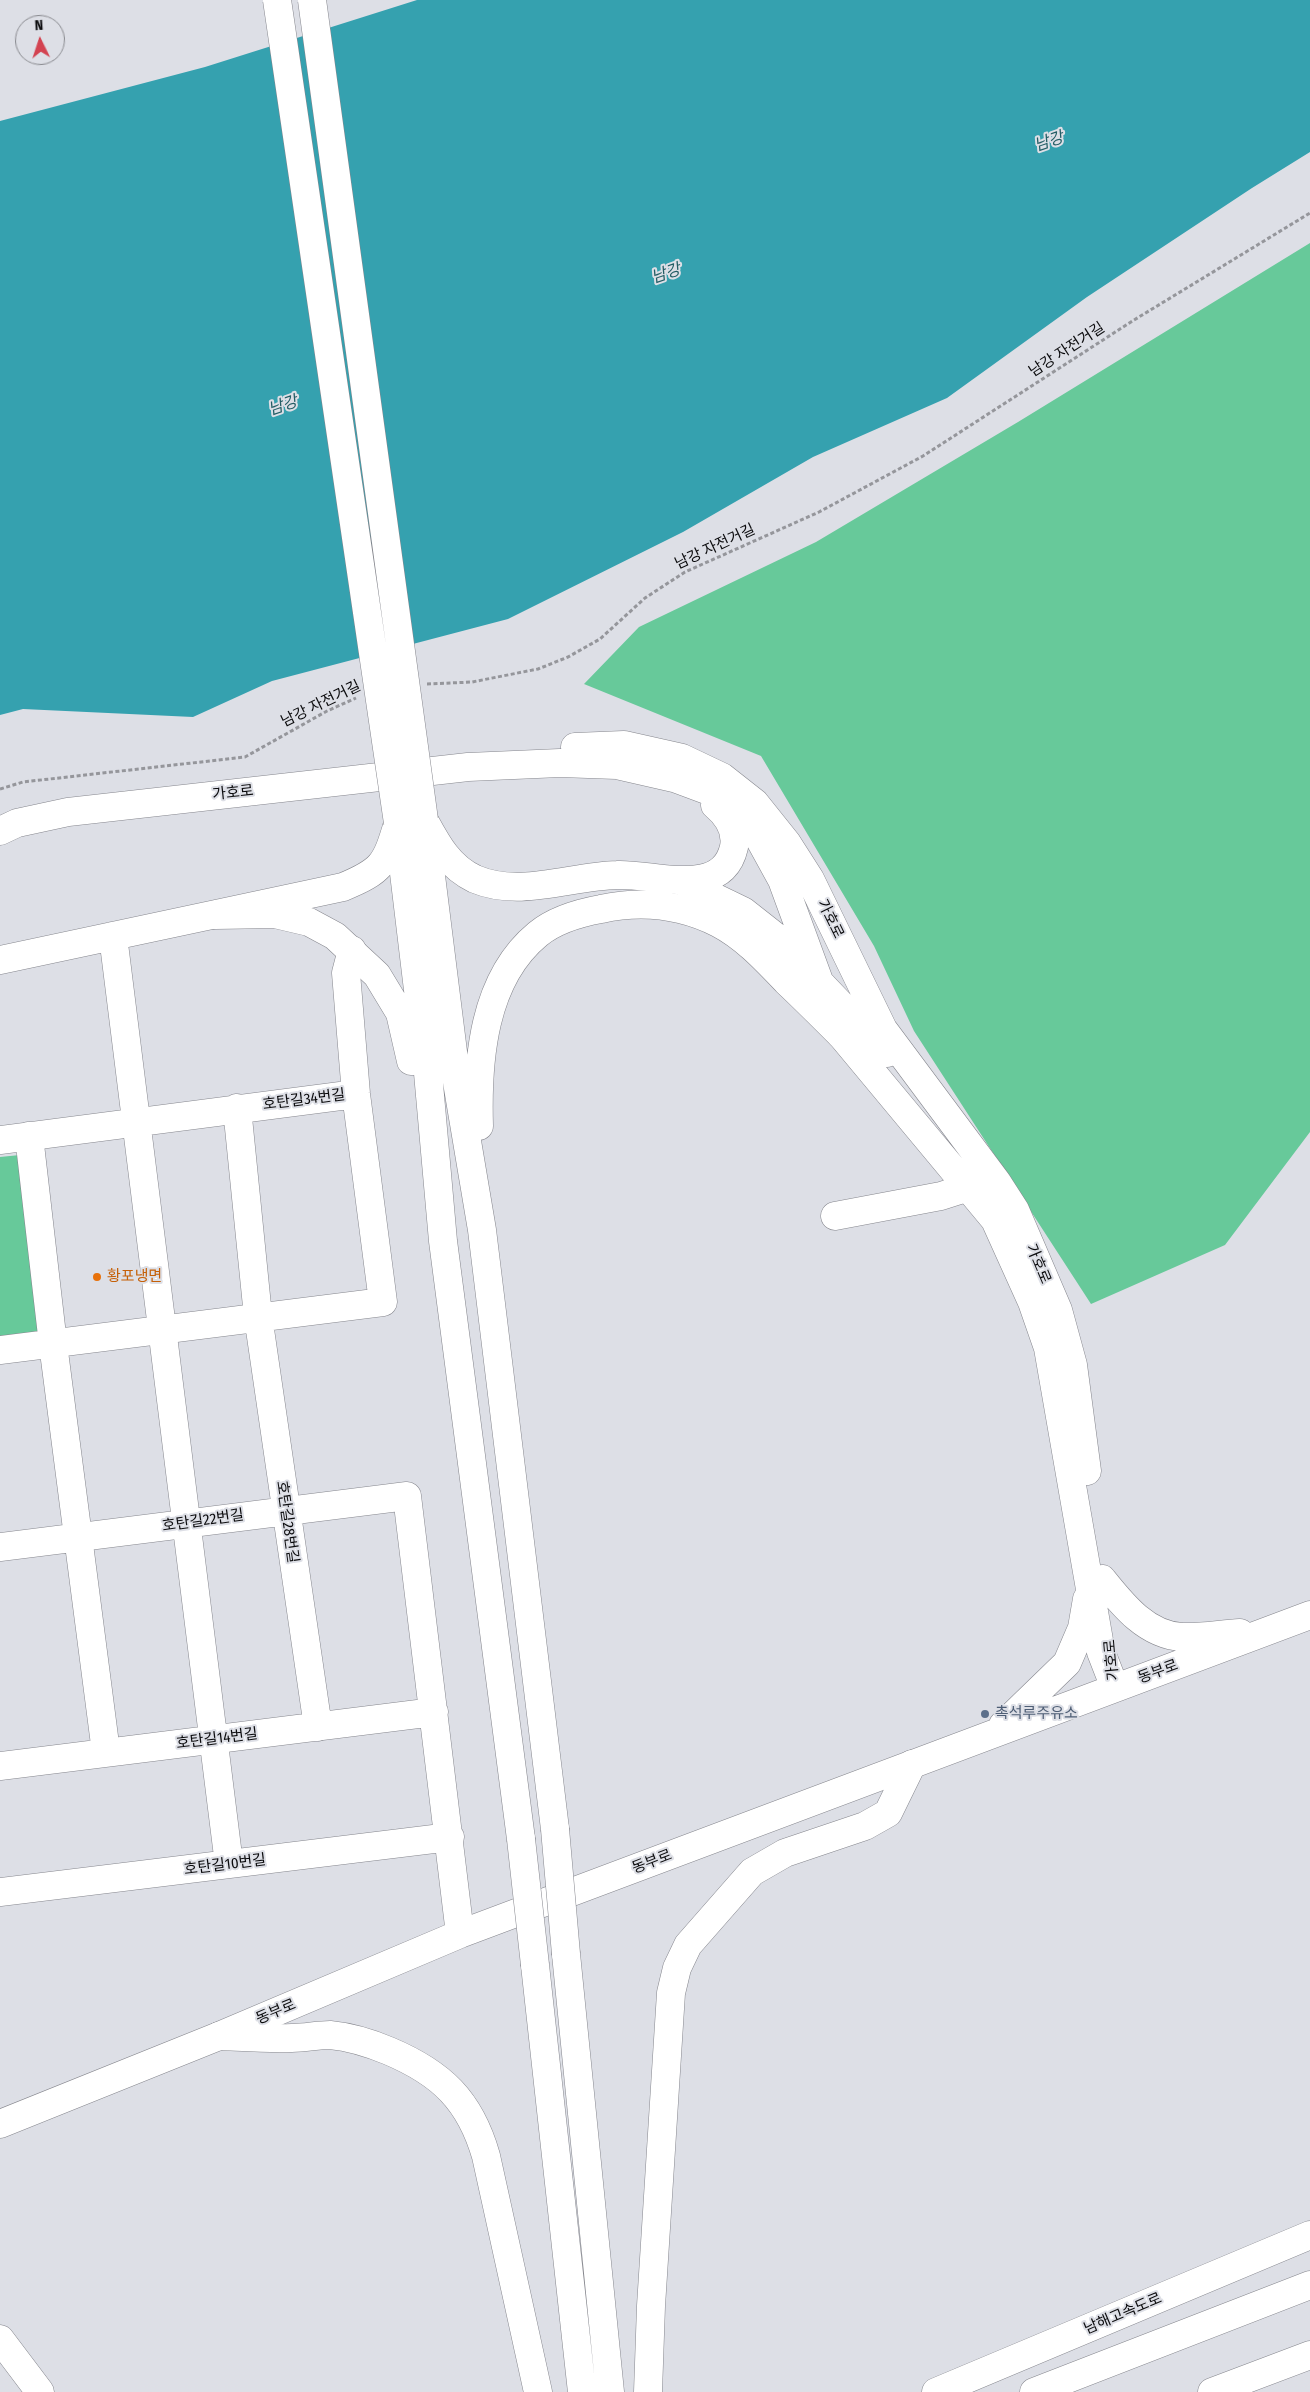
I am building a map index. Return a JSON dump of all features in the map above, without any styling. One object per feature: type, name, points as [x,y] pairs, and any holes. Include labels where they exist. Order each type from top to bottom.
[{"type":"main road","points":[[276,0],[411,822],[482,1230],[555,1830],[610,2392]]},
{"type":"main road","points":[[312,0],[411,822],[428,1073],[443,1241],[521,1839],[582,2392]]},
{"type":"main road","name":"가호로","points":[[468,767],[550,748],[624,745],[682,758],[722,777],[755,803],[788,843],[810,879],[884,1029],[945,1113],[978,1177],[1032,1302],[1048,1348],[1096,1583],[1101,1652],[1115,1688]]},
{"type":"main road","name":"가호로","points":[[0,831],[17,823],[68,812],[468,767],[560,763],[616,765],[674,778],[717,794],[741,813],[760,840],[782,880],[837,1030],[978,1177]]},
{"type":"main road","points":[[411,822],[440,849],[456,868],[476,879],[509,887],[550,884],[618,875],[681,881],[706,878],[726,867],[734,847],[734,831],[724,812],[702,794],[674,778]]},
{"type":"main road","points":[[0,960],[343,887],[370,876],[389,854],[411,822]]},
{"type":"main road","points":[[681,881],[744,911],[776,937],[945,1113]]},
{"type":"main road","points":[[482,1230],[478,1086],[482,1042],[493,1002],[513,960],[539,933],[576,914],[625,904],[676,907],[719,924],[753,947],[841,1034]]},
{"type":"main road","points":[[215,915],[275,914],[309,922],[335,936],[377,975],[400,1013],[443,1241]]},
{"type":"main road","points":[[113,936],[229,1864]]},
{"type":"main road","points":[[0,951],[66,946]]},
{"type":"main road","name":"호탄길34번길","points":[[0,1140],[356,1094],[346,973],[352,950]]},
{"type":"main road","points":[[0,1350],[258,1316],[383,1302],[356,1094]]},
{"type":"main road","name":"호탄길28번길","points":[[237,1108],[258,1316],[318,1727]]},
{"type":"main road","points":[[29,1136],[53,1344],[106,1752]]},
{"type":"main road","points":[[835,1216],[941,1196],[978,1177]]},
{"type":"main road","name":"호탄길22번길","points":[[0,1547],[407,1496],[434,1712]]},
{"type":"main road","points":[[994,1734],[1067,1663],[1082,1628],[1096,1583],[1149,1627],[1180,1637],[1269,1631]]},
{"type":"main road","name":"동부로","points":[[0,2124],[219,2036],[460,1934],[1310,1615]]},
{"type":"main road","points":[[434,1712],[460,1934]]},
{"type":"main road","name":"호탄길14번길","points":[[0,1766],[434,1712]]},
{"type":"main road","points":[[648,2392],[651,2306],[671,1994],[682,1957],[695,1935],[743,1881],[762,1865],[785,1853],[865,1826],[888,1812],[912,1764]]},
{"type":"main road","name":"호탄길10번길","points":[[0,1892],[450,1837]]},
{"type":"main road","points":[[219,2036],[291,2038],[328,2035],[374,2044],[420,2064],[440,2079],[457,2096],[475,2124],[486,2156],[538,2392]]},
{"type":"main road","name":"남해고속도로","points":[[936,2392],[1310,2236]]},
{"type":"main road","points":[[1034,2392],[1310,2285]]},
{"type":"main road","points":[[0,2339],[40,2392]]},
{"type":"main road","points":[[1212,2392],[1310,2355]]},
{"type":"main road","points":[[1243,2392],[1277,2367]]},
{"type":"path","name":"남강 자전거길","points":[[423,685],[472,682],[538,670],[568,657],[600,639],[645,598],[685,572],[819,512],[923,456],[1134,320],[1310,213]]},
{"type":"path","name":"남강 자전거길","points":[[0,789],[23,782],[244,757],[327,711],[357,697]]},
{"type":"green space","points":[[1310,243],[1310,1132],[1225,1245],[1091,1304],[914,1031],[874,946],[761,756],[584,684],[639,627],[816,542],[1018,422]]},
{"type":"green space","points":[[20,1155],[43,1336],[0,1341],[0,1157]]},
{"type":"water","name":"남강","points":[[417,0],[1310,0],[1310,152],[1087,297],[947,398],[813,457],[683,532],[508,619],[272,681],[193,717],[23,709],[0,715],[0,121],[205,67]]},
{"type":"place","name":"황포냉면","points":[[97,1277]]},
{"type":"place","name":"촉석루주유소","points":[[985,1714]]}]
